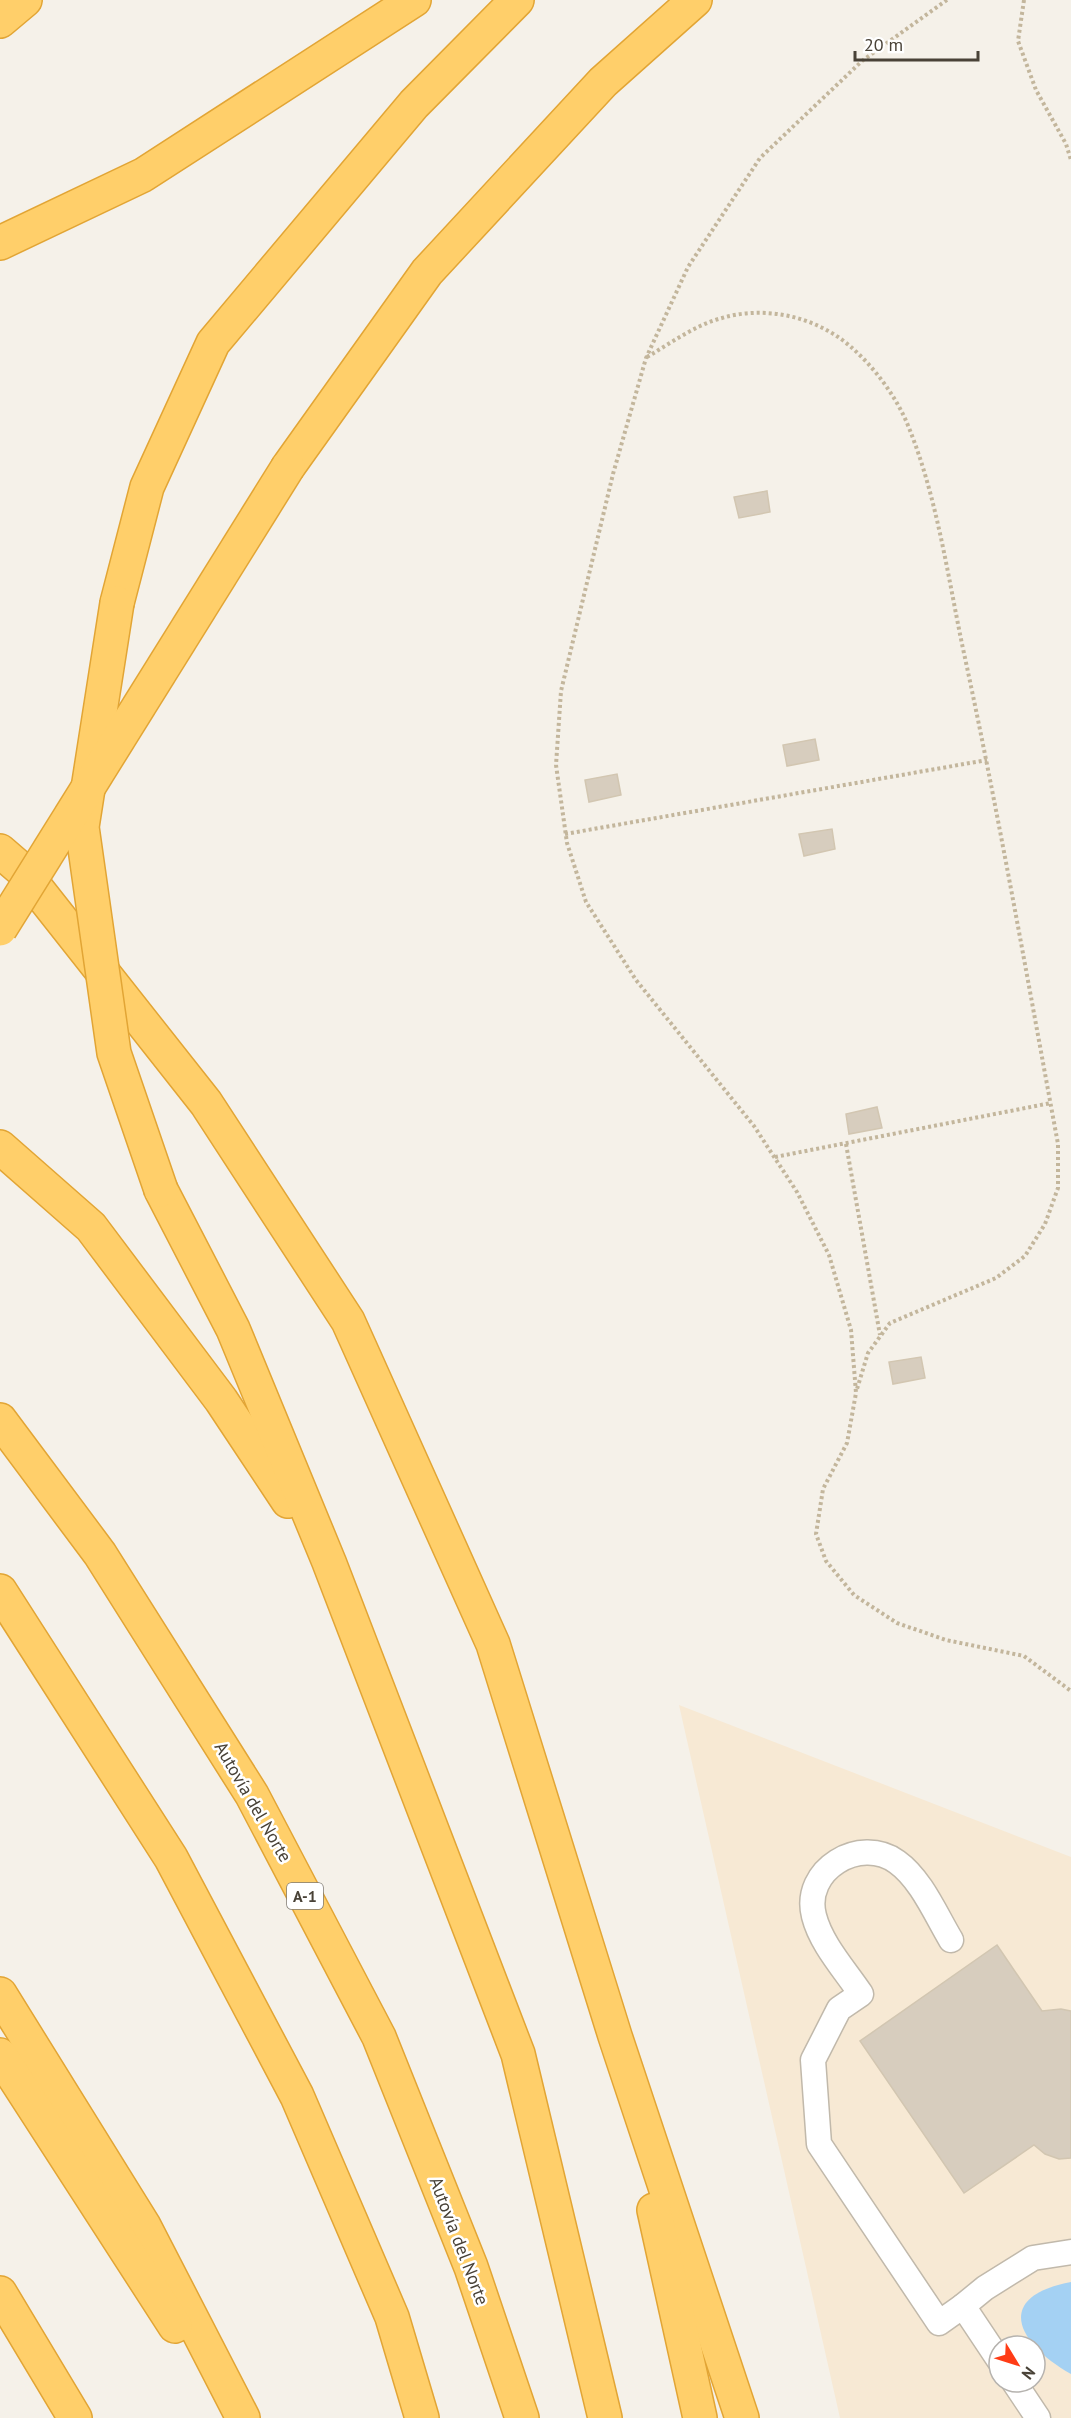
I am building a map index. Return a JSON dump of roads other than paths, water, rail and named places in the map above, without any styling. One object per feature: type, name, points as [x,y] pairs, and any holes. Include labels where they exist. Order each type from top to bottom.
[{"type":"highway","points":[[0,21],[25,0]]},
{"type":"highway","points":[[0,243],[143,175],[414,0]]},
{"type":"highway","points":[[517,0],[414,104],[213,343],[147,487],[117,603],[82,827],[114,1053],[161,1190],[233,1329],[329,1562],[518,2054],[605,2418]]},
{"type":"highway","points":[[0,929],[288,467],[427,272],[603,82],[695,0]]},
{"type":"highway","points":[[0,851],[22,870],[206,1103],[348,1321],[493,1644],[615,2036],[742,2418]]},
{"type":"highway","points":[[0,1147],[91,1227],[221,1400],[329,1562]]},
{"type":"highway","name":"Autovía del Norte","points":[[0,1420],[100,1554],[252,1794],[379,2037],[471,2267],[522,2418]]},
{"type":"highway","points":[[0,1590],[171,1858],[297,2096],[392,2317],[422,2418]]},
{"type":"highway","points":[[0,1995],[144,2226],[243,2418]]},
{"type":"highway","points":[[615,2036],[700,2418]]},
{"type":"highway","points":[[0,2055],[234,2418]]},
{"type":"highway","points":[[0,2293],[75,2418]]},
{"type":"lane","points":[[951,1940],[911,1875],[896,1861],[878,1853],[858,1852],[840,1858],[823,1872],[814,1892],[813,1914],[821,1935],[861,1994],[838,2009],[813,2060],[819,2144],[939,2323],[985,2288],[1033,2258],[1071,2252]]},
{"type":"lane","points":[[963,2306],[987,2342]]},
{"type":"lane","points":[[1022,2394],[1038,2418]]},
{"type":"water","points":[[1071,2282],[1071,2374],[1047,2357],[1047,2334],[1026,2334],[1022,2322],[1022,2310],[1030,2298],[1046,2289]]}]
